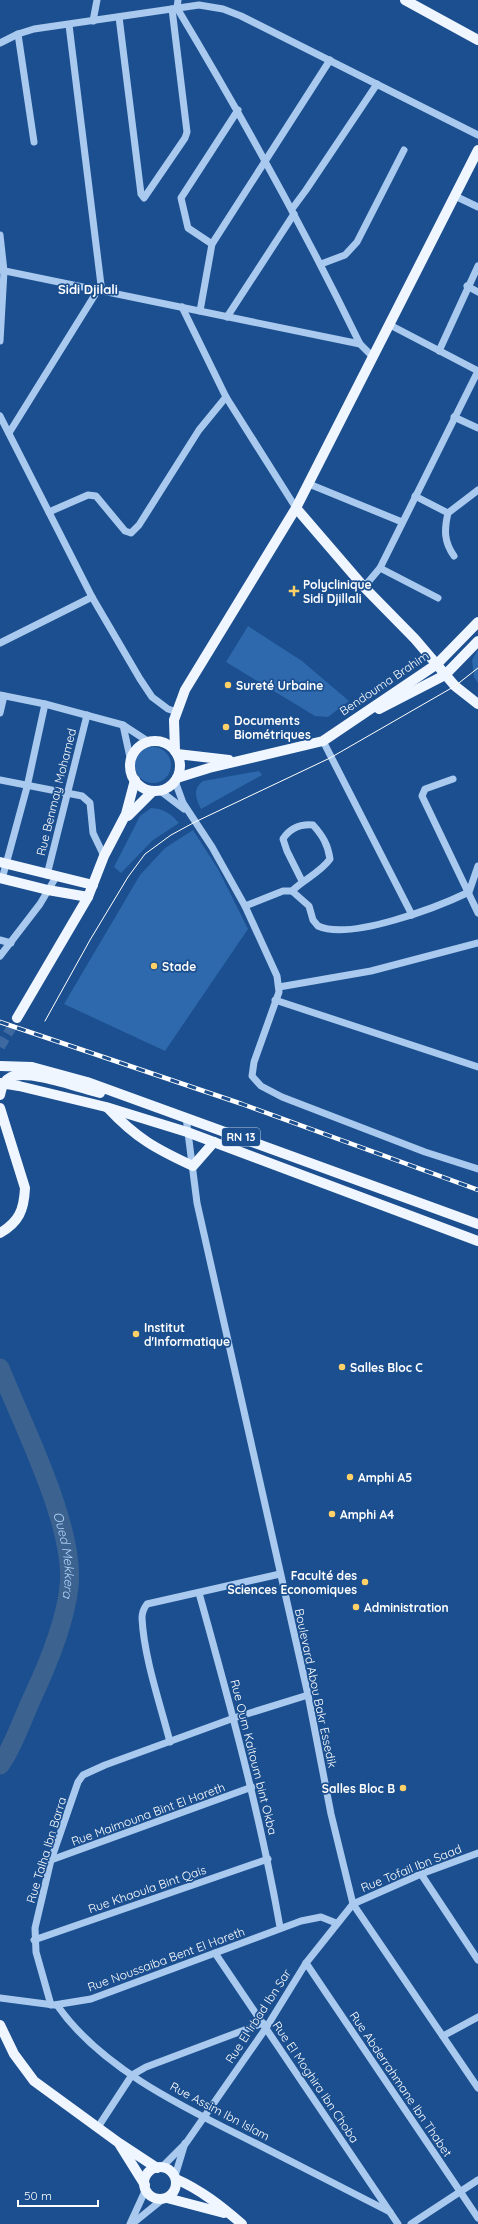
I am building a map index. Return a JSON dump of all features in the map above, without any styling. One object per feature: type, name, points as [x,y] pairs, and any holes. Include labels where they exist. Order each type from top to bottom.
[{"type":"main road","points":[[405,0],[478,40]]},
{"type":"main road","points":[[175,716],[176,752],[180,765],[176,780],[166,788],[156,790],[143,787],[135,780],[131,768],[131,762],[138,748],[154,742],[175,716],[185,690],[296,508],[478,150]]},
{"type":"main road","points":[[296,508],[364,588],[437,664],[445,675],[478,704]]},
{"type":"main road","name":"Bendouma Brahim","points":[[176,780],[242,760],[323,741],[437,664],[478,622]]},
{"type":"main road","name":"Bendouma Brahim","points":[[338,730],[445,675],[478,642]]},
{"type":"main road","points":[[154,742],[171,746],[176,752]]},
{"type":"main road","name":"Bendouma Brahim","points":[[176,752],[194,757],[242,760]]},
{"type":"main road","points":[[123,823],[135,780]]},
{"type":"main road","points":[[17,1018],[88,897],[104,856],[123,823],[137,805],[156,790]]},
{"type":"main road","points":[[3,863],[51,876],[93,884]]},
{"type":"main road","points":[[1,879],[48,890],[88,897]]},
{"type":"main road","name":"RN 13","points":[[0,1066],[22,1065],[54,1072],[186,1117],[478,1224]]},
{"type":"main road","points":[[0,1095],[1,1084],[10,1077],[26,1075],[109,1095],[122,1095]]},
{"type":"main road","name":"RN 13","points":[[1,1084],[18,1086],[106,1107],[187,1132],[478,1241]]},
{"type":"main road","points":[[106,1107],[134,1134],[167,1154],[193,1166],[214,1142]]},
{"type":"main road","points":[[0,1108],[25,1188],[20,1216],[16,1222],[0,1233]]},
{"type":"main road","points":[[0,2025],[14,2054],[34,2081],[119,2143],[159,2168],[167,2169],[176,2178],[198,2190],[238,2221]]},
{"type":"main road","points":[[119,2143],[151,2196],[213,2209],[238,2221]]},
{"type":"main road","points":[[145,2187],[149,2173],[159,2168]]},
{"type":"main road","points":[[165,2198],[173,2193],[176,2178]]},
{"type":"street","points":[[93,21],[97,0]]},
{"type":"street","points":[[119,17],[141,194],[144,198],[185,138],[187,132],[175,9],[178,0]]},
{"type":"street","points":[[0,43],[18,34],[34,29],[199,5],[223,9],[330,60],[478,135]]},
{"type":"street","points":[[175,9],[238,110],[321,264],[360,344],[373,357]]},
{"type":"street","points":[[9,432],[98,290],[101,281],[69,25]]},
{"type":"street","points":[[18,34],[34,142]]},
{"type":"street","points":[[200,311],[212,244],[330,60]]},
{"type":"street","points":[[227,317],[306,190],[377,84]]},
{"type":"street","points":[[212,244],[188,228],[181,198],[238,110]]},
{"type":"street","points":[[321,264],[345,255],[357,242],[404,150]]},
{"type":"street","points":[[455,196],[478,207]]},
{"type":"street","points":[[0,235],[2,270],[0,341]]},
{"type":"street","points":[[439,351],[467,286],[478,266]]},
{"type":"street","points":[[2,270],[360,344]]},
{"type":"street","points":[[467,286],[478,292]]},
{"type":"street","points":[[182,308],[226,397],[296,508]]},
{"type":"street","points":[[364,588],[380,568],[478,371],[390,325]]},
{"type":"street","points":[[49,512],[88,496],[96,496],[126,531],[132,533],[139,525],[199,430],[226,397]]},
{"type":"street","points":[[0,416],[92,597],[152,697],[175,716]]},
{"type":"street","points":[[454,417],[478,428]]},
{"type":"street","points":[[309,484],[402,522]]},
{"type":"street","points":[[454,556],[446,546],[445,538],[448,513],[478,490]]},
{"type":"street","points":[[415,496],[448,513]]},
{"type":"street","points":[[380,568],[438,598]]},
{"type":"street","points":[[0,643],[92,597]]},
{"type":"street","points":[[0,713],[2,696],[45,704],[123,725],[154,742]]},
{"type":"street","points":[[1,879],[3,863],[27,787],[45,704]]},
{"type":"street","name":"Rue Benmay Mohamed","points":[[0,956],[11,943],[48,890],[66,793],[87,715]]},
{"type":"street","points":[[123,725],[131,762]]},
{"type":"street","points":[[323,741],[412,915]]},
{"type":"street","points":[[453,779],[425,789],[422,796],[478,913]]},
{"type":"street","points":[[0,780],[27,787],[82,796],[90,803],[94,833],[104,856]]},
{"type":"street","points":[[176,780],[189,813],[212,847],[245,906],[274,969],[279,987],[252,1076],[261,1086],[282,1097],[425,1152],[478,1169]]},
{"type":"street","points":[[156,790],[189,813]]},
{"type":"street","points":[[292,891],[302,881],[324,868],[330,859],[329,850],[322,835],[313,825],[304,824],[293,829],[287,833],[283,839],[287,851],[302,881]]},
{"type":"street","points":[[245,906],[282,891],[292,891],[309,906],[313,920],[322,928],[347,930],[412,915],[448,902],[469,892],[478,866]]},
{"type":"street","points":[[0,940],[11,943]]},
{"type":"street","points":[[279,987],[371,971],[478,943]]},
{"type":"street","points":[[275,1000],[478,1068]]},
{"type":"street","name":"Boulevard Abou Bakr Essedik","points":[[186,1117],[197,1203],[308,1694],[331,1814],[353,1904],[478,2088]]},
{"type":"street","points":[[170,1742],[149,1657],[142,1616],[144,1608],[147,1604],[280,1574]]},
{"type":"street","name":"Rue Oum Kaltoum bint Okba","points":[[199,1593],[252,1787],[268,1859],[280,1927]]},
{"type":"street","name":"Rue Talha Ibn Barra","points":[[54,2005],[34,1940],[36,1918],[51,1860],[78,1782],[83,1775],[105,1765],[234,1718],[308,1694]]},
{"type":"street","name":"Rue Maimouna Bint El Hareth","points":[[51,1860],[252,1787]]},
{"type":"street","name":"Rue Tofail Ibn Saad","points":[[353,1904],[420,1874],[478,1853]]},
{"type":"street","name":"Rue Khaoula Bint Qais","points":[[34,1940],[268,1859]]},
{"type":"street","points":[[420,1874],[478,1960]]},
{"type":"street","name":"Rue El Irbad Ibn Sar","points":[[186,2143],[306,1963],[336,1923],[353,1904]]},
{"type":"street","name":"Rue Noussaiba Bent El Hareth","points":[[0,1998],[54,2005],[91,1999],[280,1927],[321,1917],[336,1923]]},
{"type":"street","name":"Rue El Moghira Ibn Choba","points":[[215,1953],[398,2224]]},
{"type":"street","name":"Rue Abderrahmane Ibn Thabet","points":[[306,1963],[478,2218]]},
{"type":"street","name":"Rue Assim Ibn Islam","points":[[54,2005],[91,2043],[132,2075],[203,2117],[390,2212]]},
{"type":"street","points":[[443,2036],[478,2017]]},
{"type":"street","points":[[98,2127],[132,2075],[146,2067],[265,2025]]},
{"type":"street","points":[[159,2168],[186,2143]]},
{"type":"street","points":[[176,2178],[186,2143]]},
{"type":"street","points":[[411,2224],[478,2180]]},
{"type":"street","points":[[131,2224],[145,2187]]},
{"type":"street","points":[[131,2224],[165,2198]]},
{"type":"shaded area","points":[[248,626],[302,661],[349,701],[328,717],[315,716],[226,662]]},
{"type":"shaded area","points":[[478,650],[478,683],[474,677],[472,660]]},
{"type":"shaded area","points":[[153,747],[163,750],[168,755],[171,765],[168,775],[163,780],[153,783],[143,780],[138,775],[135,765],[138,755],[143,750]]},
{"type":"shaded area","points":[[259,771],[262,775],[201,809],[196,791],[197,787],[203,781]]},
{"type":"shaded area","points":[[151,808],[160,809],[166,812],[179,823],[153,840],[121,873],[114,867],[140,816]]},
{"type":"shaded area","name":"Stade","points":[[193,830],[218,869],[248,929],[165,1051],[64,1004],[140,875],[165,848]]},
{"type":"waterway","name":"Oued Mekkera","points":[[0,1368],[33,1446],[56,1507],[64,1536],[69,1563],[69,1587],[60,1629],[50,1657],[13,1742],[0,1765]]},
{"type":"tunnel","points":[[0,1047],[17,1018]]},
{"type":"tram line","points":[[45,1021],[90,940],[128,877],[145,854],[171,835],[195,822],[330,758],[455,686],[478,668]]},
{"type":"railway","points":[[0,1022],[242,1104],[478,1190]]},
{"type":"place","name":"Polyclinique Sidi Djillali","points":[[294,591]]},
{"type":"place","name":"Sureté Urbaine","points":[[228,685]]},
{"type":"place","name":"Documents Biométriques","points":[[226,727]]},
{"type":"place","name":"Stade","points":[[154,966]]},
{"type":"place","name":"Institut d'Informatique","points":[[136,1334]]},
{"type":"place","name":"Salles Bloc C","points":[[342,1367]]},
{"type":"place","name":"Amphi A5","points":[[350,1477]]},
{"type":"place","name":"Amphi A4","points":[[332,1514]]},
{"type":"place","name":"Faculté des Sciences Economiques","points":[[365,1582]]},
{"type":"place","name":"Administration","points":[[356,1607]]},
{"type":"place","name":"Salles Bloc B","points":[[403,1788]]},
{"type":"district","name":"Sidi Djilali","points":[[88,289]]}]
